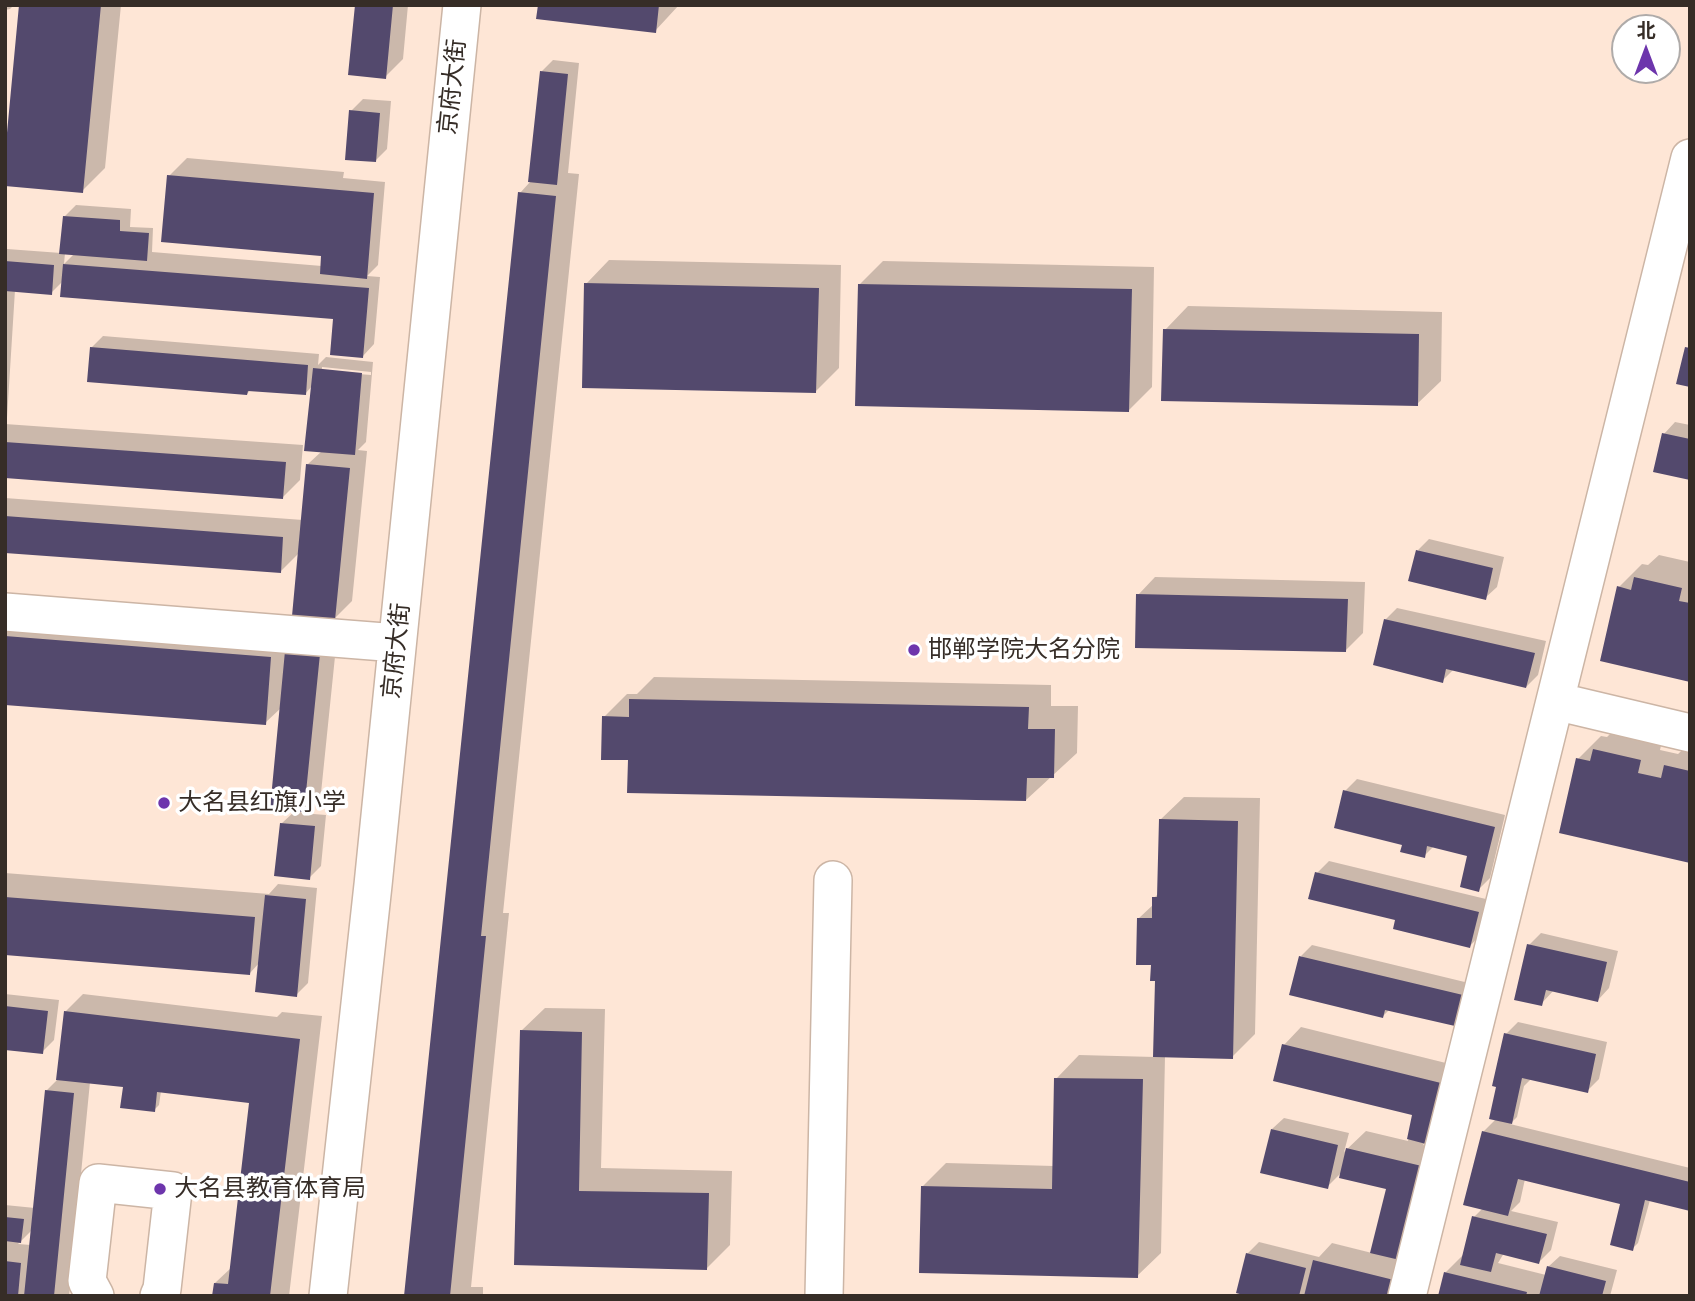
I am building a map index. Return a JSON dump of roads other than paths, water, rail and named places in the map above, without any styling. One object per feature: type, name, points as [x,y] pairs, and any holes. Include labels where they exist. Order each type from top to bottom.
[{"type":"street","name":"京府大街","points":[[328,1296],[461,5]]},
{"type":"street","points":[[1407,1296],[1690,158]]},
{"type":"street","points":[[5,612],[397,643]]},
{"type":"street","points":[[1555,701],[1690,733]]},
{"type":"street","points":[[824,1296],[833,880]]},
{"type":"street","points":[[95,1296],[87,1280],[98,1183],[173,1191],[159,1296]]},
{"type":"place","name":"邯郸学院大名分院","points":[[914,650]]},
{"type":"place","name":"大名县红旗小学","points":[[164,803]]},
{"type":"place","name":"大名县教育体育局","points":[[160,1189]]}]
